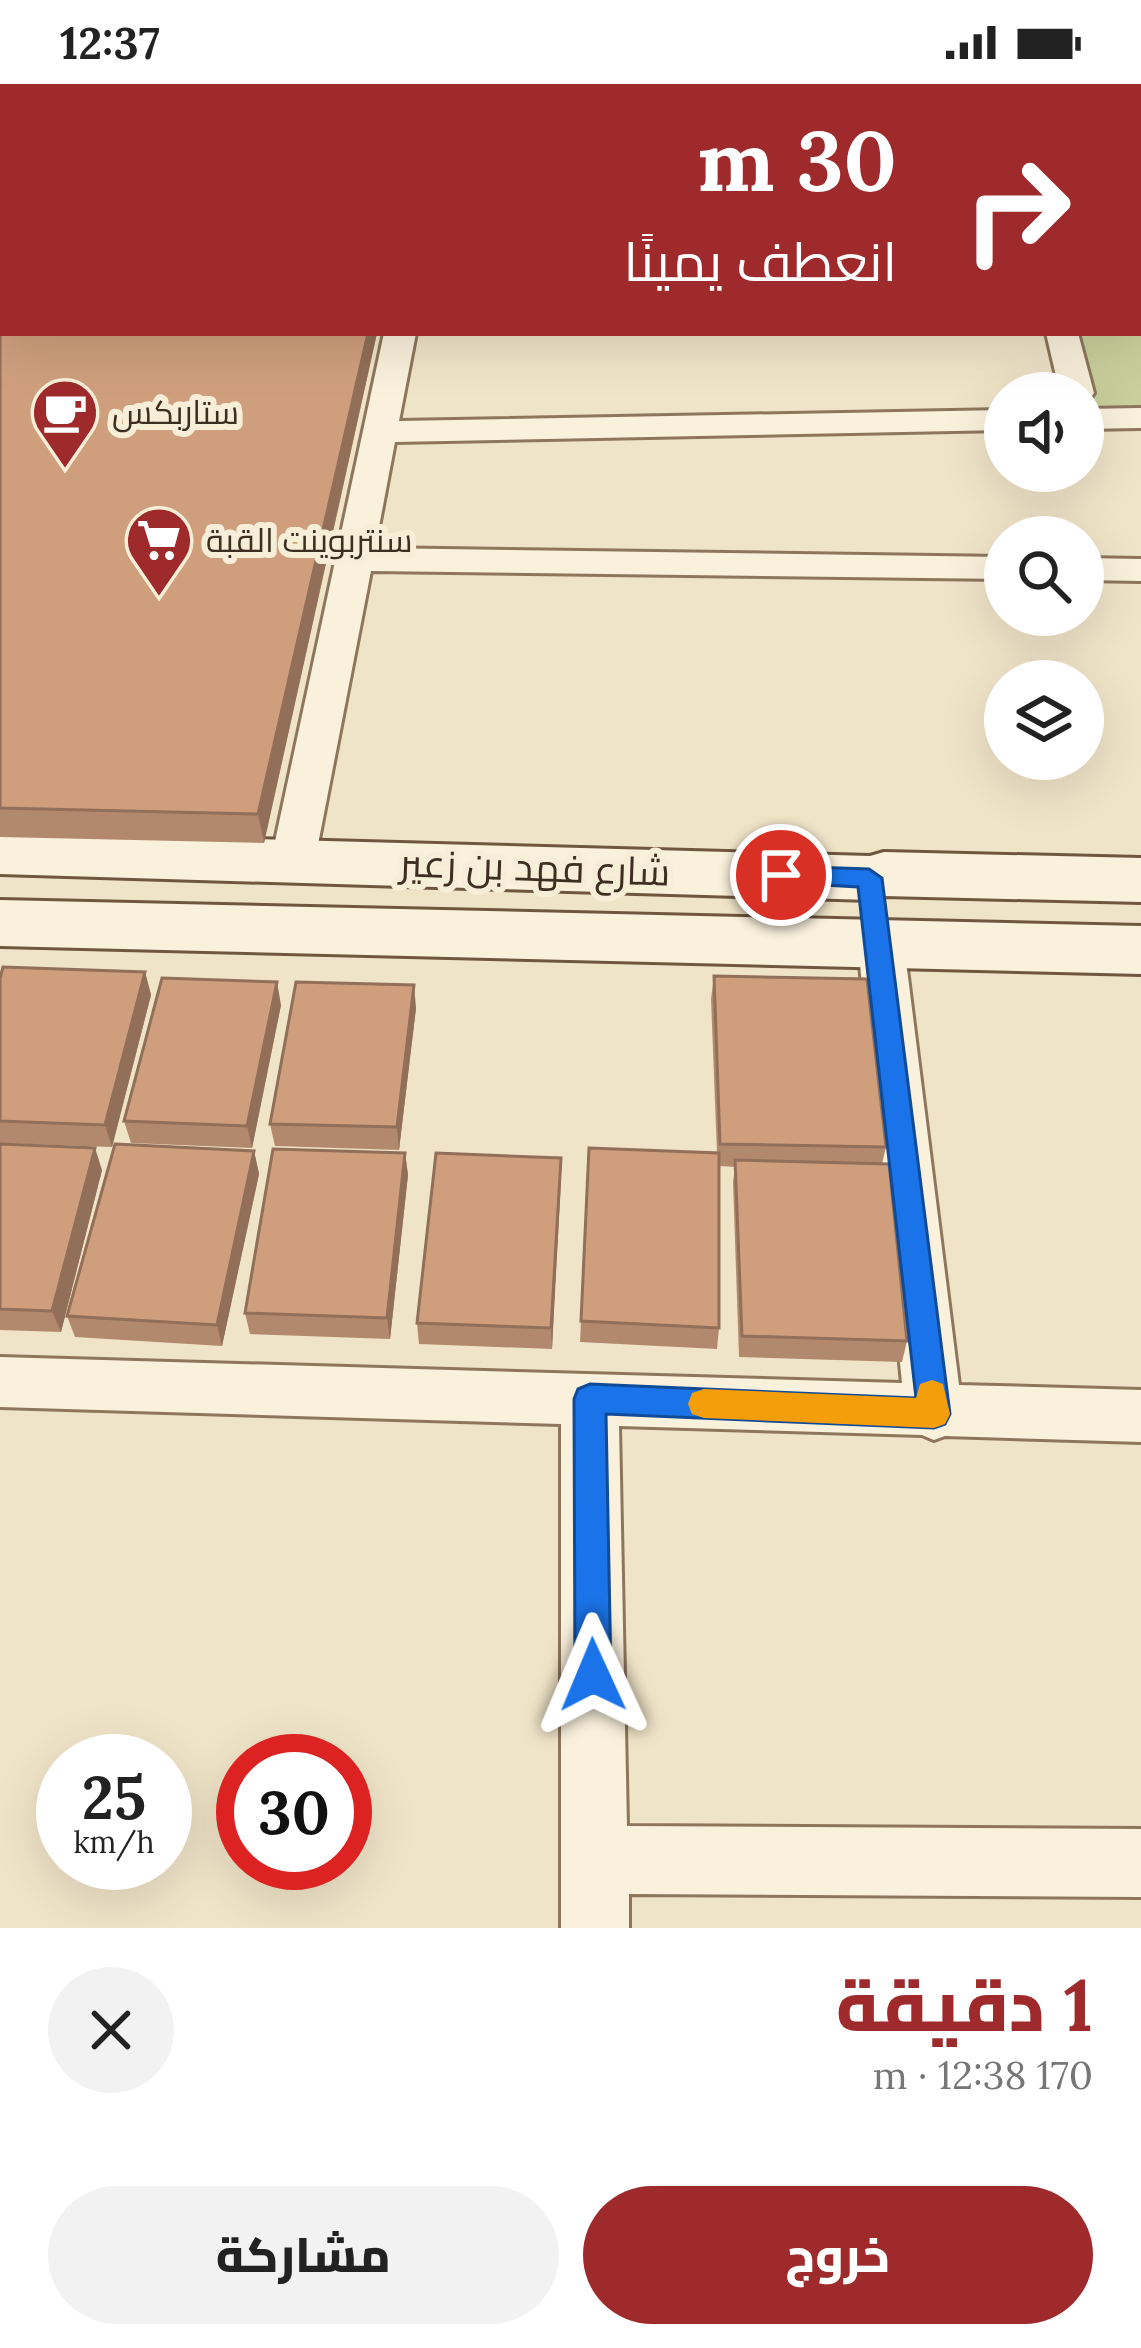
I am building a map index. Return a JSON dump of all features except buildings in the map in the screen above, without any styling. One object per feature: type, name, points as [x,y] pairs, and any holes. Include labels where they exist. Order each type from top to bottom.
[{"type":"street","points":[[331,929],[314,861],[354,559],[399,336]]},
{"type":"street","points":[[1064,336],[1072,372]]},
{"type":"street","points":[[1104,419],[1141,418]]},
{"type":"street","points":[[380,432],[984,421]]},
{"type":"street","points":[[354,559],[984,568]]},
{"type":"street","points":[[1104,569],[1141,570]]},
{"type":"street","name":"شارع فهد بن زعير","points":[[0,853],[869,878],[884,874],[1141,880]]},
{"type":"street","points":[[869,878],[934,1414]]},
{"type":"street","name":"شارع فهد بن زعير","points":[[0,922],[1141,950]]},
{"type":"street","points":[[0,1382],[1141,1417]]},
{"type":"street","points":[[590,1399],[595,1928]]},
{"type":"street","points":[[595,1860],[1141,1863]]},
{"type":"green space","points":[[1071,336],[1141,336],[1141,414],[1104,415],[1104,372],[1080,372]]},
{"type":"slow traffic","points":[[704,1404],[934,1414],[932,1394]]},
{"type":"place","name":"ستاربكس","points":[[65,471]]},
{"type":"place","name":"سنتربوينت القبة","points":[[159,599]]},
{"type":"route","points":[[593,1675],[590,1399],[934,1414],[869,878],[781,875]]}]
